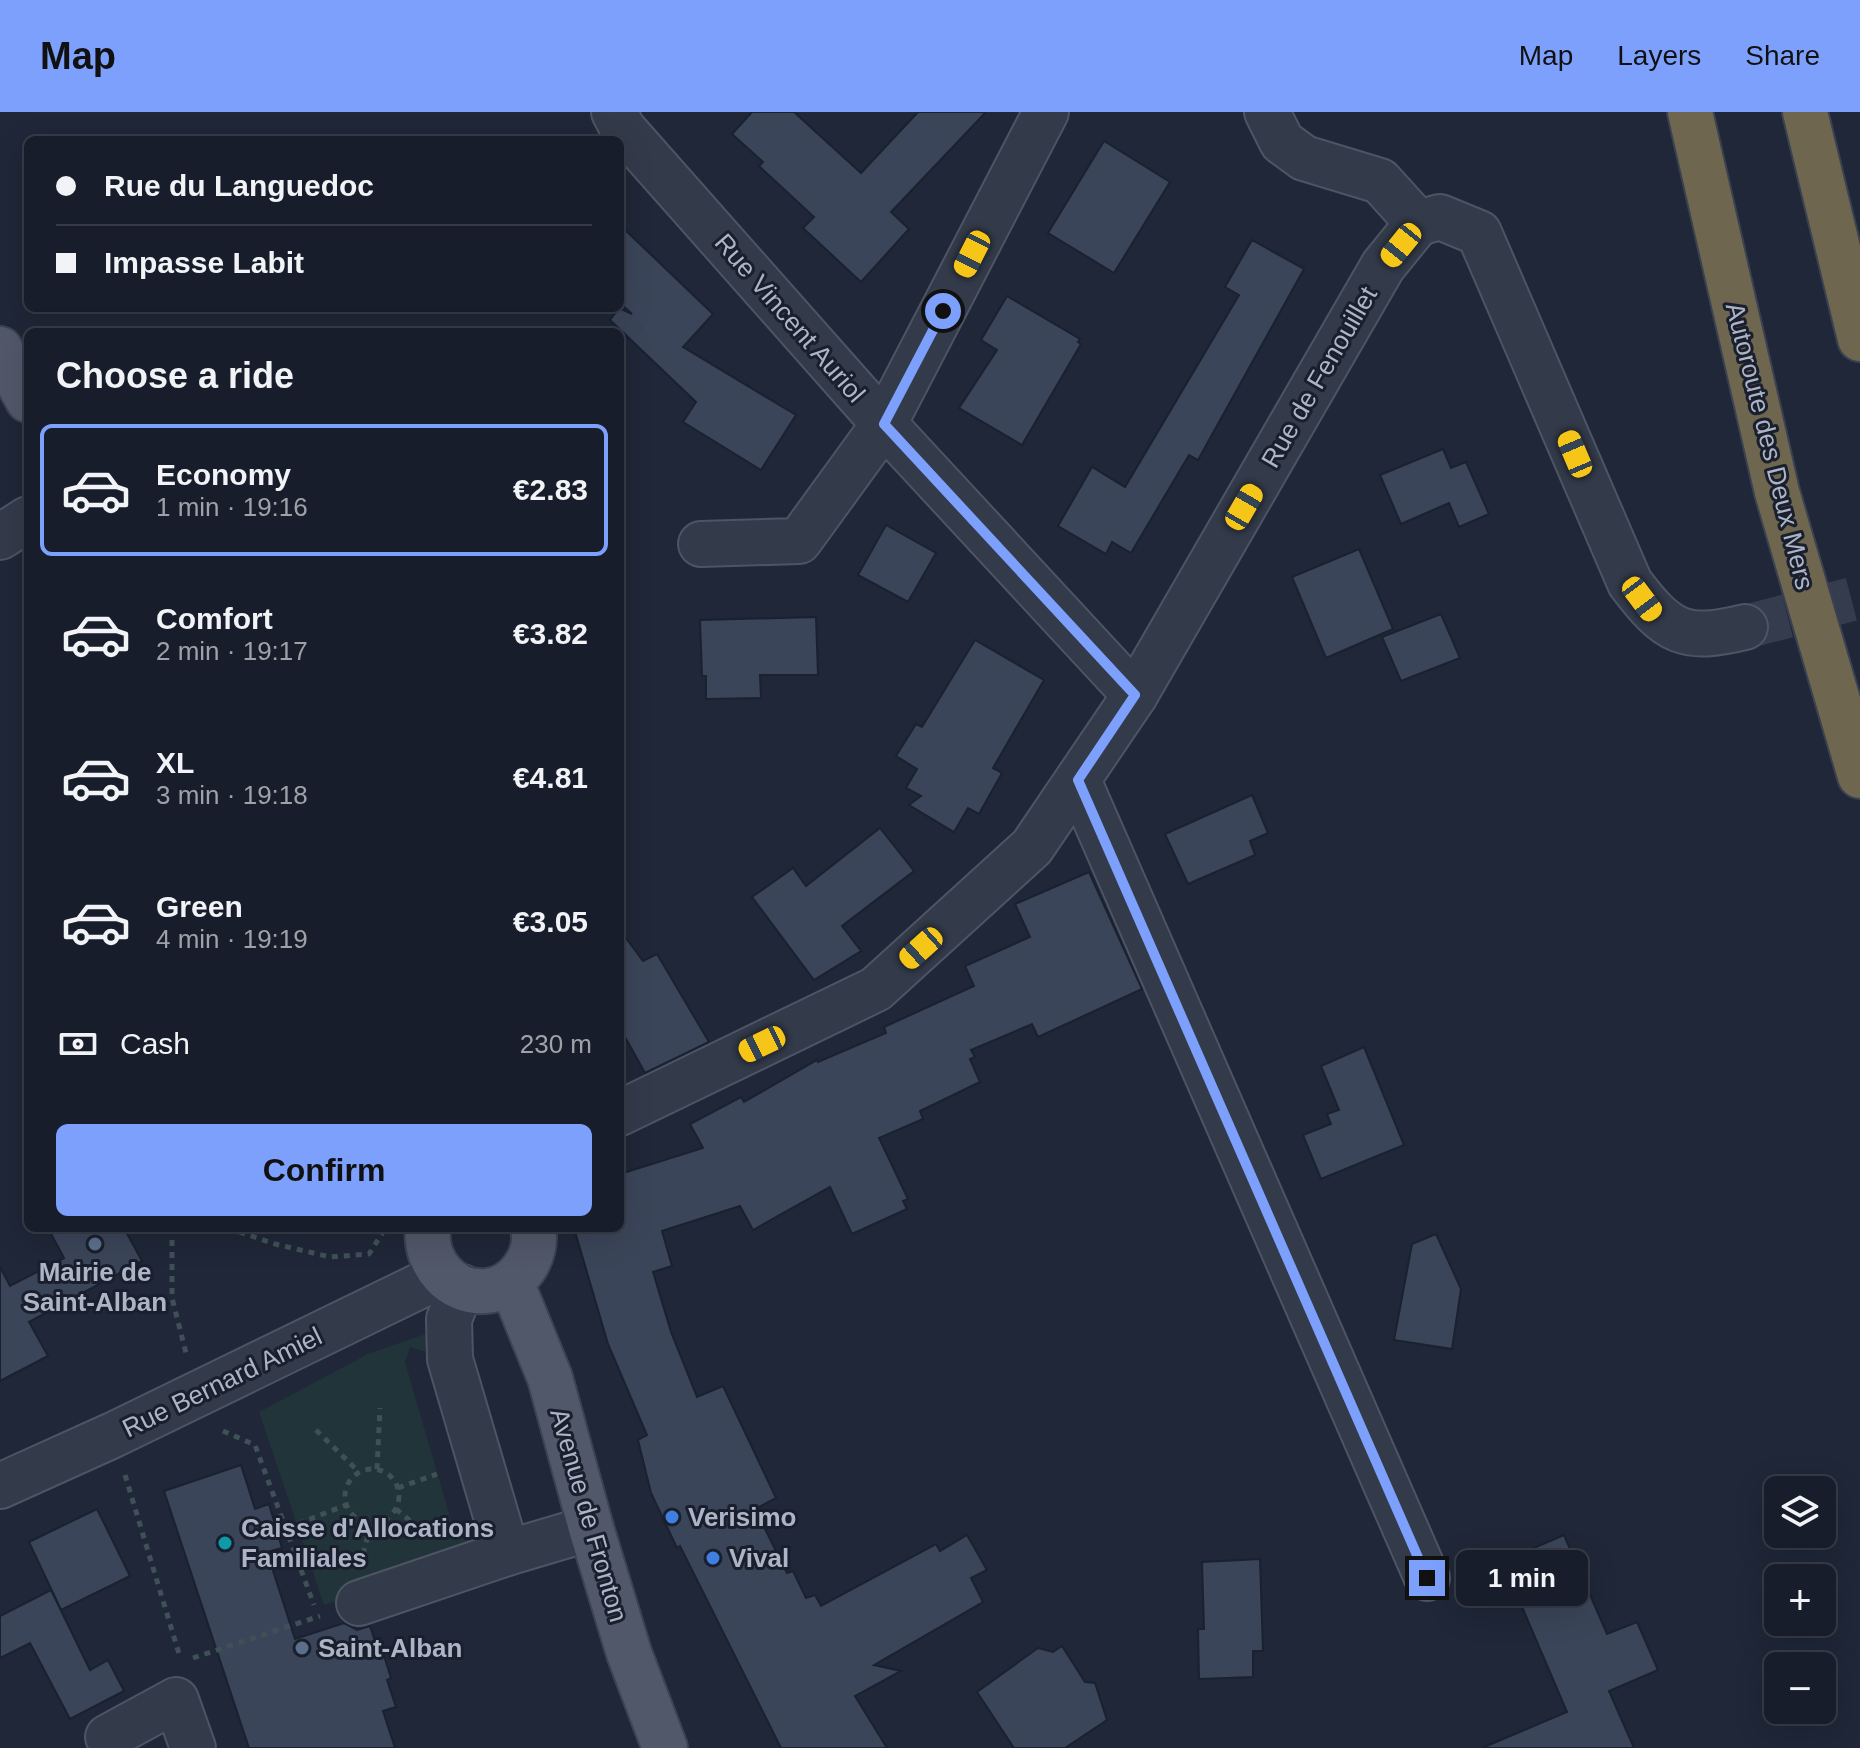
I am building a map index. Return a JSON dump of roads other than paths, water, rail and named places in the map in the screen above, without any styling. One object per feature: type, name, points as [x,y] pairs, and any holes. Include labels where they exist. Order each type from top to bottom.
[{"type":"highway","name":"Autoroute des Deux Mers","points":[[1690,112],[1777,492],[1860,776]]},
{"type":"highway","points":[[1805,112],[1860,339]]},
{"type":"main road","points":[[0,349],[24,393]]},
{"type":"main road","points":[[428,1232],[431,1259],[452,1281],[487,1291],[511,1282],[528,1264],[535,1240],[534,1232]]},
{"type":"main road","name":"Avenue de Fronton","points":[[511,1282],[550,1378],[629,1653],[665,1748]]},
{"type":"street","name":"Rue Vincent Auriol","points":[[614,112],[623,129],[884,424],[1135,695]]},
{"type":"street","points":[[701,544],[799,541],[884,424],[1046,112]]},
{"type":"street","points":[[1267,112],[1282,142],[1304,158],[1380,181],[1418,223],[1440,217],[1479,233],[1630,583],[1653,614],[1686,634],[1713,635],[1745,627]]},
{"type":"street","name":"Rue de Fenouillet","points":[[624,1111],[876,989],[1032,847],[1135,695],[1383,266],[1418,223]]},
{"type":"street","points":[[0,537],[24,522]]},
{"type":"street","points":[[1078,780],[1427,1578]]},
{"type":"street","points":[[452,1281],[450,1359],[507,1553]]},
{"type":"street","name":"Rue Bernard Amiel","points":[[0,1486],[452,1281]]},
{"type":"street","points":[[359,1603],[591,1528]]},
{"type":"street","points":[[108,1737],[176,1700],[193,1748]]},
{"type":"tunnel","points":[[1745,627],[1860,597]]},
{"type":"place","name":"Mairie de Saint-Alban","points":[[95,1244]]},
{"type":"place","name":"Verisimo","points":[[672,1517]]},
{"type":"place","name":"Caisse d'Allocations Familiales","points":[[225,1543]]},
{"type":"place","name":"Vival","points":[[713,1558]]},
{"type":"place","name":"Saint-Alban","points":[[302,1648]]}]
